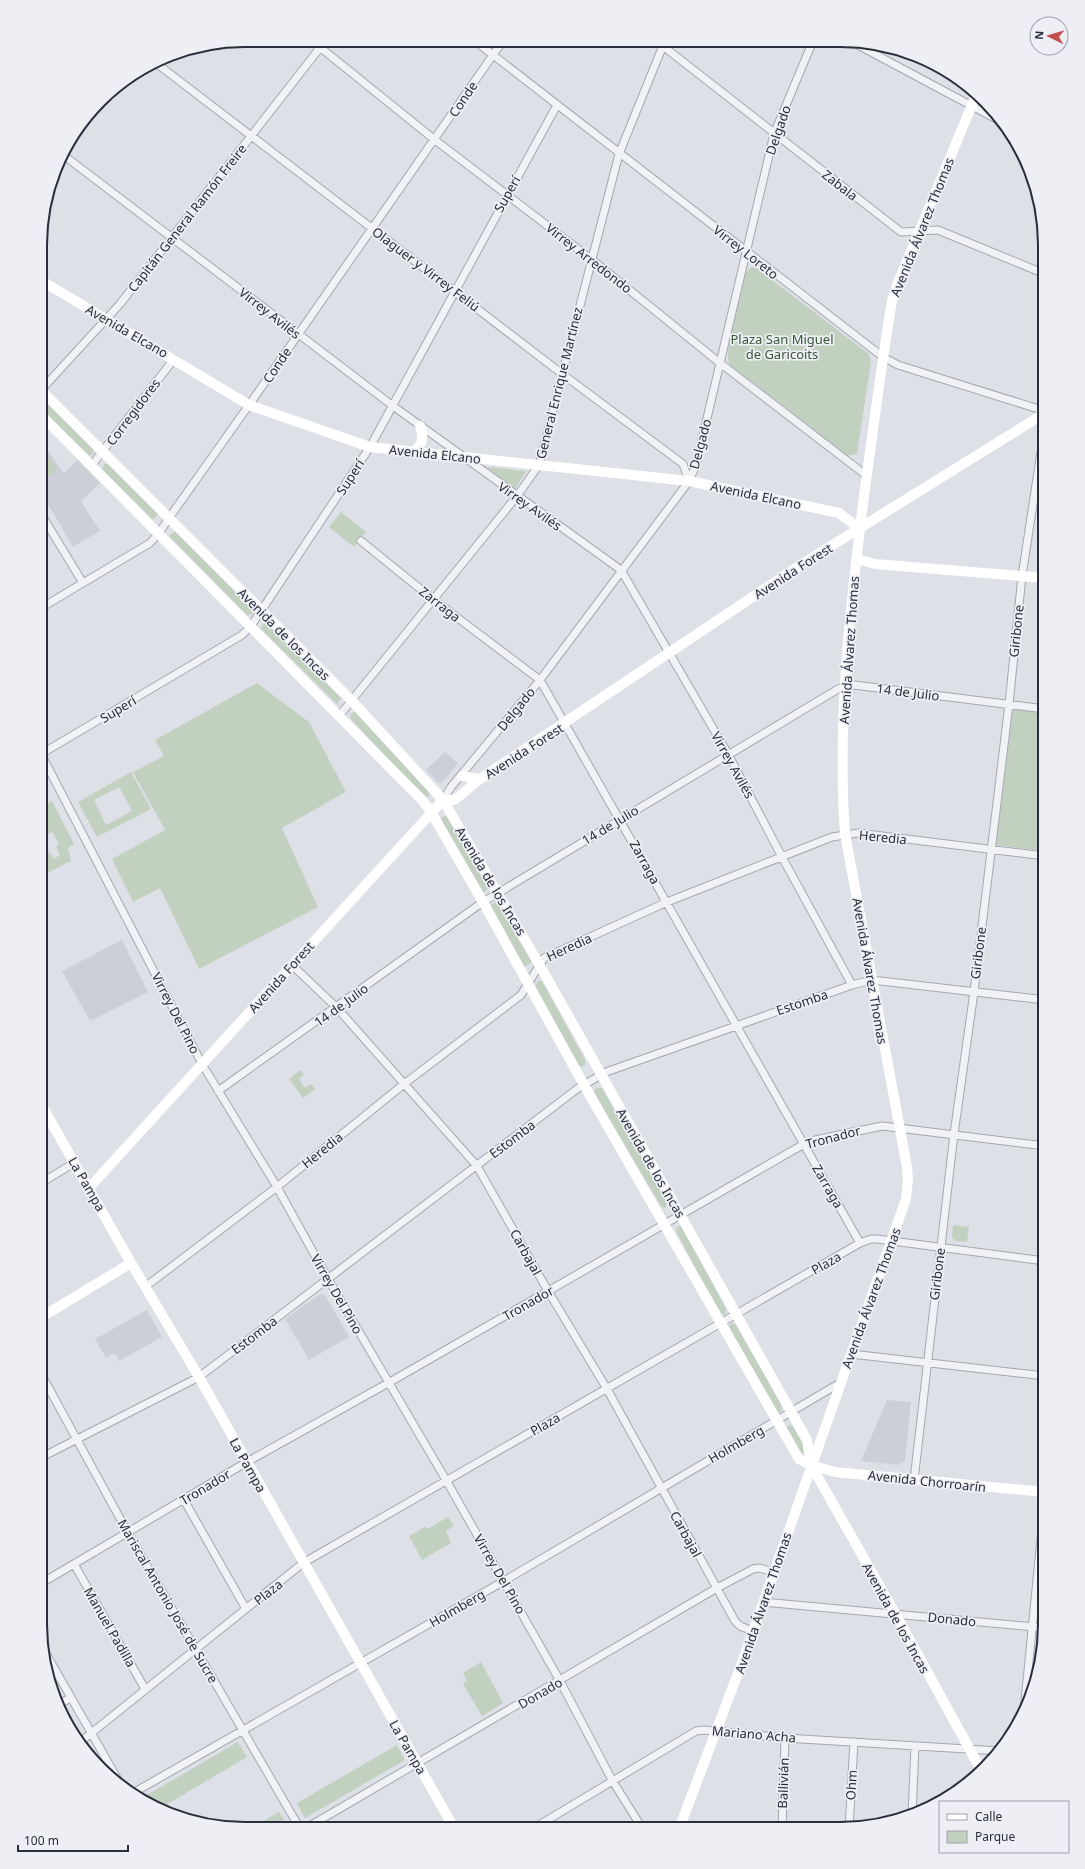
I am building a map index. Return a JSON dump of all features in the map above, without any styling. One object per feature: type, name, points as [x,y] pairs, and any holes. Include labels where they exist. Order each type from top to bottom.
[{"type":"main road","name":"Avenida Álvarez Thomas","points":[[681,1822],[753,1631],[840,1383],[904,1208],[907,1190],[907,1167],[898,1127],[845,834],[843,801],[844,686],[856,558],[883,357],[894,293],[974,100]]},
{"type":"main road","name":"Avenida Elcano","points":[[47,284],[249,405],[370,447],[689,481],[839,512],[860,528]]},
{"type":"main road","name":"Avenida de los Incas","points":[[47,395],[261,612],[352,701],[443,800],[539,964],[790,1413],[807,1440],[811,1465],[895,1613],[978,1765]]},
{"type":"main road","name":"Avenida Forest","points":[[89,1188],[443,800],[457,798],[480,779],[668,652],[802,564],[1038,416]]},
{"type":"main road","name":"Avenida de los Incas","points":[[47,420],[423,801],[431,812],[483,902],[584,1085],[776,1421],[799,1459],[811,1465]]},
{"type":"main road","points":[[414,452],[421,446],[423,440],[423,434],[420,426]]},
{"type":"main road","points":[[856,558],[875,564],[1038,577]]},
{"type":"main road","points":[[462,776],[480,779]]},
{"type":"main road","name":"La Pampa","points":[[47,1115],[131,1263],[199,1377],[451,1822]]},
{"type":"main road","points":[[47,1314],[131,1263]]},
{"type":"main road","name":"Avenida Chorroarín","points":[[811,1465],[835,1472],[1038,1491]]},
{"type":"street","name":"Capitán General Ramón Freire","points":[[47,385],[106,320],[320,47]]},
{"type":"street","name":"Virrey Arredondo","points":[[320,47],[506,196],[591,259],[720,363],[867,476]]},
{"type":"street","name":"Virrey Loreto","points":[[483,47],[746,253],[883,357],[898,365],[1038,410]]},
{"type":"street","name":"Conde","points":[[47,604],[150,543],[159,533],[499,47]]},
{"type":"street","name":"General Enrique Martínez","points":[[339,716],[517,496],[539,465],[561,373],[619,154],[661,47]]},
{"type":"street","name":"Zabala","points":[[666,47],[774,134],[901,232],[938,230],[1038,271]]},
{"type":"street","name":"Delgado","points":[[443,800],[451,787],[462,776],[540,680],[689,481],[696,465],[774,134],[811,47]]},
{"type":"street","points":[[865,49],[988,114]]},
{"type":"street","name":"Olaguer y Virrey Feliú","points":[[161,66],[250,136],[683,464],[689,481]]},
{"type":"street","name":"Superí","points":[[47,750],[242,635],[251,626],[370,447],[557,105]]},
{"type":"street","name":"Virrey Avilés","points":[[67,158],[393,406],[621,570],[728,754],[852,985]]},
{"type":"street","name":"Corregidores","points":[[92,465],[104,452],[174,359]]},
{"type":"street","name":"Giribone","points":[[914,1480],[954,1134],[974,992],[990,850],[1009,704],[1022,576],[1038,472]]},
{"type":"street","points":[[47,524],[83,583]]},
{"type":"street","name":"Zarraga","points":[[361,541],[434,600],[540,680],[621,819],[735,1025],[860,1243]]},
{"type":"street","name":"14 de Julio","points":[[218,1091],[337,1008],[483,902],[728,754],[844,686],[854,685],[1038,708]]},
{"type":"street","name":"Virrey Del Pino","points":[[47,766],[202,1064],[277,1187],[328,1279],[390,1382],[560,1681],[612,1780],[638,1822]]},
{"type":"street","name":"Heredia","points":[[145,1287],[277,1187],[404,1084],[521,995],[544,958],[667,902],[832,837],[845,834],[858,833],[1038,855]]},
{"type":"street","name":"Carbajal","points":[[292,965],[337,1008],[477,1166],[606,1389],[735,1621],[740,1626],[753,1631]]},
{"type":"street","name":"Estomba","points":[[47,1454],[199,1377],[600,1074],[735,1025],[852,985],[872,980],[1038,999]]},
{"type":"street","name":"Tronador","points":[[47,1580],[247,1462],[681,1216],[804,1144],[814,1140],[875,1126],[898,1127],[1038,1145]]},
{"type":"street","points":[[47,1179],[74,1163]]},
{"type":"street","name":"Plaza","points":[[84,1739],[303,1563],[860,1243],[871,1239],[1038,1260]]},
{"type":"street","points":[[851,1354],[927,1361],[1038,1375]]},
{"type":"street","name":"Holmberg","points":[[138,1790],[504,1581],[840,1383]]},
{"type":"street","name":"Mariscal Antonio José de Sucre","points":[[47,1385],[128,1533],[296,1822]]},
{"type":"street","points":[[184,1500],[246,1609]]},
{"type":"street","name":"Manuel Padilla","points":[[74,1564],[145,1689]]},
{"type":"street","name":"Donado","points":[[318,1822],[717,1588],[753,1569],[760,1568],[774,1572]]},
{"type":"street","points":[[1026,1691],[1038,1568]]},
{"type":"street","name":"Donado","points":[[763,1602],[895,1613],[1038,1628]]},
{"type":"street","points":[[51,1664],[112,1770]]},
{"type":"street","points":[[63,1702],[70,1698]]},
{"type":"street","name":"Mariano Acha","points":[[544,1822],[690,1734],[704,1730],[785,1738],[992,1751]]},
{"type":"street","name":"Ballivián","points":[[782,1822],[785,1738]]},
{"type":"street","name":"Ohm","points":[[849,1822],[854,1742]]},
{"type":"street","points":[[912,1808],[915,1746]]},
{"type":"shaded area","points":[[47,450],[64,473],[78,460],[100,483],[81,501],[100,531],[73,547],[47,502]]},
{"type":"shaded area","points":[[445,752],[458,763],[442,783],[439,783],[426,770]]},
{"type":"shaded area","points":[[122,940],[148,992],[90,1021],[62,971]]},
{"type":"shaded area","points":[[320,1294],[325,1295],[349,1337],[309,1360],[285,1319]]},
{"type":"shaded area","points":[[147,1310],[162,1337],[119,1361],[115,1353],[106,1358],[95,1339]]},
{"type":"shaded area","points":[[887,1400],[911,1402],[905,1461],[898,1465],[861,1461]]},
{"type":"green space","name":"Plaza San Miguel de Garicoits","points":[[755,267],[869,354],[871,362],[857,454],[845,456],[806,423],[730,365],[728,358],[730,335],[737,306],[746,272],[750,268]]},
{"type":"green space","points":[[47,403],[92,446],[94,452],[92,455],[89,455],[47,415]]},
{"type":"green space","points":[[47,455],[57,471],[47,477]]},
{"type":"green space","points":[[109,463],[159,513],[153,520],[102,469],[104,464]]},
{"type":"green space","points":[[487,467],[526,471],[515,489]]},
{"type":"green space","points":[[341,512],[366,532],[354,547],[329,527]]},
{"type":"green space","points":[[175,531],[254,610],[252,614],[247,615],[169,536]]},
{"type":"green space","points":[[265,622],[341,698],[337,704],[260,628]]},
{"type":"green space","points":[[257,683],[309,722],[346,792],[282,828],[318,907],[199,969],[160,888],[133,902],[112,859],[165,830],[133,772],[164,756],[155,740]]},
{"type":"green space","points":[[1013,708],[1038,711],[1038,850],[996,845]]},
{"type":"green space","points":[[357,711],[430,791],[428,797],[423,797],[350,718],[352,713]]},
{"type":"green space","points":[[131,772],[151,809],[97,837],[78,802]],"holes":[[[119,787],[132,811],[106,825],[94,800]]]},
{"type":"green space","points":[[52,801],[74,844],[68,848],[71,861],[47,873],[48,850],[54,859],[60,855],[56,846],[59,844],[52,832],[47,834],[47,804]]},
{"type":"green space","points":[[442,817],[448,817],[488,887],[485,892],[481,892],[441,822]]},
{"type":"green space","points":[[499,900],[533,961],[523,968],[489,906]]},
{"type":"green space","points":[[538,981],[542,981],[585,1060],[585,1065],[581,1067],[578,1065],[535,986]]},
{"type":"green space","points":[[300,1070],[304,1075],[299,1079],[305,1088],[311,1084],[315,1089],[303,1098],[289,1079]]},
{"type":"green space","points":[[597,1088],[602,1088],[667,1202],[666,1207],[663,1208],[661,1206],[594,1094],[594,1091]]},
{"type":"green space","points":[[953,1225],[969,1227],[967,1242],[955,1241],[952,1237]]},
{"type":"green space","points":[[678,1226],[682,1226],[726,1309],[725,1315],[719,1314],[676,1231]]},
{"type":"green space","points":[[732,1323],[736,1325],[781,1404],[782,1410],[778,1413],[728,1327]]},
{"type":"green space","points":[[792,1425],[805,1448],[805,1452],[801,1454],[786,1427]]},
{"type":"green space","points":[[448,1517],[454,1526],[446,1531],[451,1543],[422,1560],[409,1536],[425,1527],[427,1529]]},
{"type":"green space","points":[[481,1662],[503,1703],[482,1716],[463,1684],[467,1681],[463,1673]]},
{"type":"green space","points":[[238,1742],[247,1757],[165,1805],[147,1795]]},
{"type":"green space","points":[[397,1745],[405,1760],[305,1818],[297,1803]]},
{"type":"green space","points":[[279,1812],[285,1822],[262,1822]]}]
